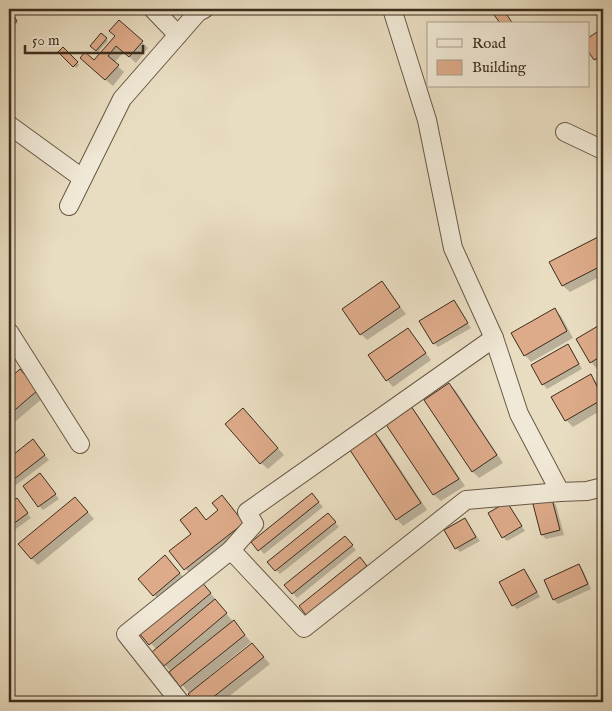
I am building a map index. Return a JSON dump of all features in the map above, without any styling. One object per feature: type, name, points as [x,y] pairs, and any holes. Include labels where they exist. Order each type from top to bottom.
[{"type":"street","points":[[153,9],[178,35]]},
{"type":"street","points":[[69,206],[122,99],[198,12],[204,9]]},
{"type":"street","points":[[392,9],[427,120],[452,248],[494,338],[519,414],[560,492]]},
{"type":"street","points":[[9,125],[82,178]]},
{"type":"street","points":[[565,132],[603,150]]},
{"type":"street","points":[[9,332],[80,444]]},
{"type":"street","points":[[180,702],[126,634],[231,550],[254,524],[247,512],[494,338]]},
{"type":"street","points":[[231,550],[304,628],[466,500],[587,491],[603,487]]},
{"type":"building","points":[[9,9],[17,21],[9,26]]},
{"type":"building","points":[[503,9],[512,22],[499,22],[494,15]]},
{"type":"building","points":[[119,20],[143,41],[129,57],[116,46],[108,56],[119,65],[105,80],[80,58],[85,52],[94,60],[115,36],[109,31]]},
{"type":"building","points":[[603,28],[603,55],[594,60],[590,54],[590,37]]},
{"type":"building","points":[[101,33],[107,38],[96,51],[90,46]]},
{"type":"building","points":[[63,47],[78,62],[73,67],[58,52]]},
{"type":"building","points":[[602,235],[603,265],[562,286],[549,262]]},
{"type":"building","points":[[382,281],[400,307],[360,335],[342,309]]},
{"type":"building","points":[[454,300],[468,323],[433,344],[419,321]]},
{"type":"building","points":[[555,308],[567,331],[524,356],[511,333]]},
{"type":"building","points":[[603,323],[603,355],[590,363],[576,339]]},
{"type":"building","points":[[408,328],[426,353],[386,381],[368,355]]},
{"type":"building","points":[[568,344],[579,364],[542,385],[531,365]]},
{"type":"building","points":[[20,369],[38,390],[9,415],[9,379]]},
{"type":"building","points":[[591,374],[603,399],[565,421],[551,397]]},
{"type":"building","points":[[449,383],[497,455],[472,472],[424,400]]},
{"type":"building","points":[[411,406],[459,479],[433,495],[385,423]]},
{"type":"building","points":[[243,408],[278,448],[260,464],[225,424]]},
{"type":"building","points":[[373,430],[421,503],[396,520],[348,447]]},
{"type":"building","points":[[33,439],[45,455],[9,483],[9,458]]},
{"type":"building","points":[[40,473],[56,494],[38,507],[23,486]]},
{"type":"building","points":[[312,493],[319,502],[258,551],[251,542]]},
{"type":"building","points":[[222,495],[244,523],[184,570],[169,551],[191,534],[180,520],[196,507],[206,520],[218,510],[212,503]]},
{"type":"building","points":[[75,497],[88,512],[31,559],[18,544]]},
{"type":"building","points":[[17,498],[28,513],[9,527],[9,504]]},
{"type":"building","points":[[552,499],[560,530],[541,535],[533,504]]},
{"type":"building","points":[[507,502],[522,526],[502,538],[488,513]]},
{"type":"building","points":[[328,513],[336,522],[275,571],[267,562]]},
{"type":"building","points":[[465,518],[476,537],[455,549],[444,530]]},
{"type":"building","points":[[345,536],[353,545],[292,594],[284,585]]},
{"type":"building","points":[[165,555],[180,573],[153,596],[138,579]]},
{"type":"building","points":[[360,557],[367,566],[306,615],[299,606]]},
{"type":"building","points":[[579,564],[588,584],[553,600],[544,580]]},
{"type":"building","points":[[524,569],[537,592],[512,606],[499,582]]},
{"type":"building","points":[[201,581],[211,593],[149,645],[139,633]]},
{"type":"building","points":[[215,599],[227,613],[164,666],[152,652]]},
{"type":"building","points":[[234,620],[245,635],[180,687],[169,672]]},
{"type":"building","points":[[252,643],[264,657],[207,702],[195,702],[188,694]]}]
